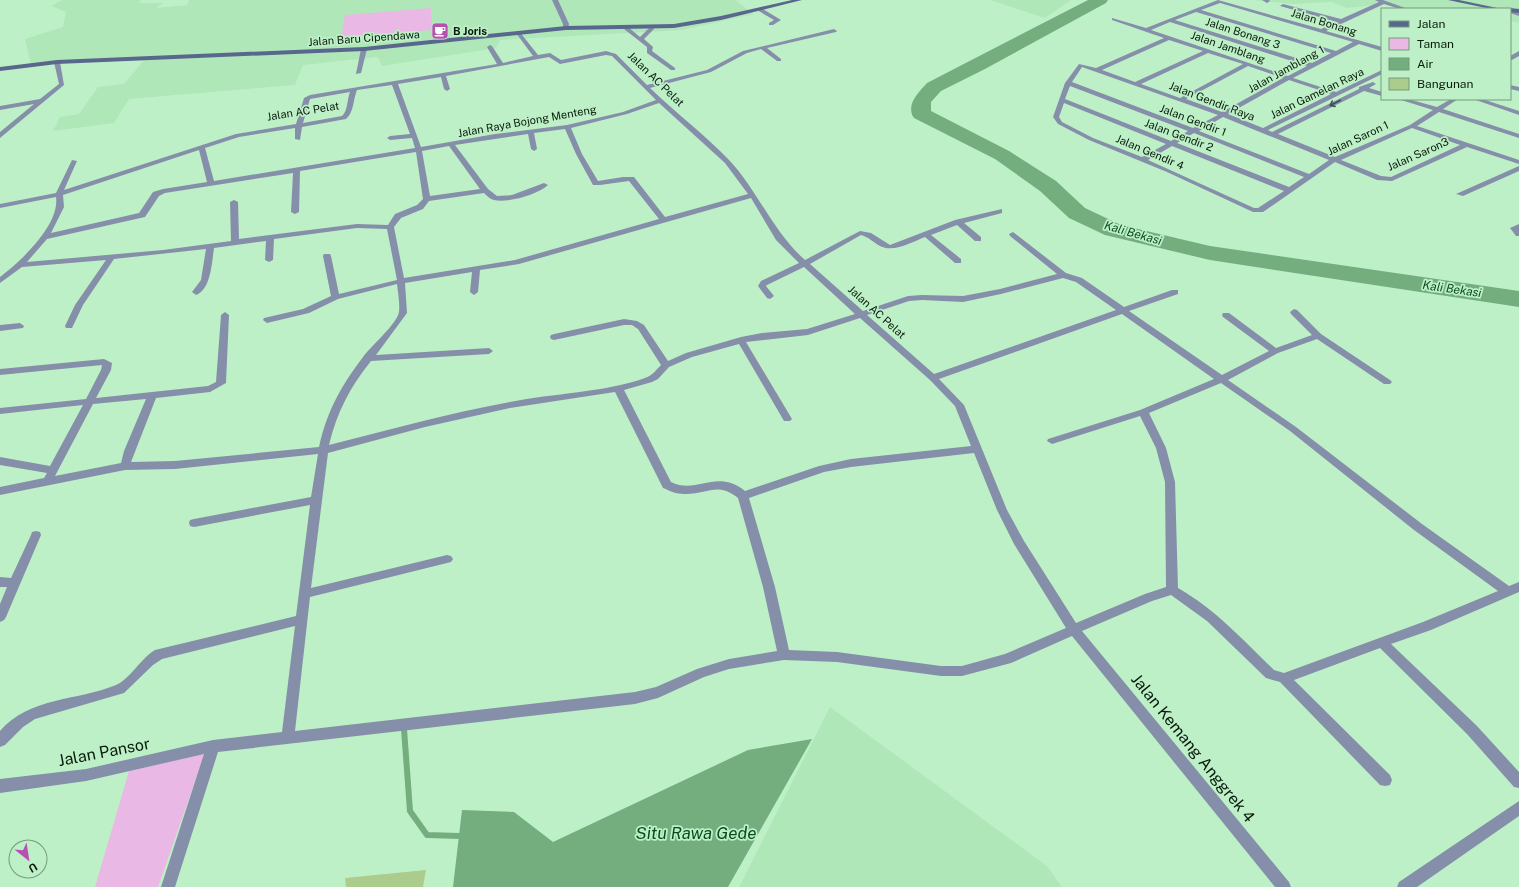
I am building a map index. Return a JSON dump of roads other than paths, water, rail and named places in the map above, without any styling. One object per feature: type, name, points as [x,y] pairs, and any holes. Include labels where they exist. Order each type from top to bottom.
[{"type":"main road","name":"Jalan Baru Cipendawa","points":[[0,68],[57,62],[364,49],[377,46],[566,26],[676,22],[718,15],[741,6],[773,0]]},
{"type":"main road","name":"Jalan Baru Cipendawa","points":[[0,64],[65,58],[377,46],[519,33],[566,26],[652,28],[698,23],[799,0]]},
{"type":"main road","points":[[1451,0],[1487,8]]},
{"type":"street","points":[[555,0],[566,26]]},
{"type":"street","name":"Jalan Bonang","points":[[1194,10],[1220,1],[1381,49]]},
{"type":"street","points":[[1321,31],[1380,1],[1402,8]]},
{"type":"street","points":[[1283,6],[1342,21]]},
{"type":"street","points":[[759,9],[778,20],[772,24]]},
{"type":"street","points":[[1145,30],[1194,10],[1336,53]]},
{"type":"street","name":"Jalan Jamblang","points":[[1114,19],[1288,78],[1351,95]]},
{"type":"street","name":"Jalan Bonang 3","points":[[1168,20],[1312,65]]},
{"type":"street","points":[[626,28],[650,47],[649,52],[673,69]]},
{"type":"street","points":[[640,40],[652,28]]},
{"type":"street","points":[[646,87],[710,71],[745,52],[762,46],[834,32]]},
{"type":"street","points":[[519,33],[537,57]]},
{"type":"street","points":[[1097,70],[1168,38]]},
{"type":"street","name":"Jalan Jamblang 1","points":[[1142,160],[1288,78],[1358,42]]},
{"type":"street","points":[[1370,46],[1376,42]]},
{"type":"street","points":[[762,46],[779,60]]},
{"type":"street","points":[[490,47],[501,65]]},
{"type":"street","points":[[358,73],[364,49]]},
{"type":"street","points":[[1136,84],[1207,51]]},
{"type":"street","name":"Jalan AC Pelat","points":[[0,206],[60,194],[201,146],[244,134],[346,117],[348,114],[350,99],[354,90],[501,65],[550,55],[560,62],[611,53],[660,101],[716,151],[753,195],[779,238],[804,264],[864,315],[933,378],[959,405],[1002,510],[1020,544],[1074,630]]},
{"type":"street","points":[[1511,59],[1519,53]]},
{"type":"street","points":[[0,136],[21,116],[43,101],[62,84],[57,62]]},
{"type":"street","points":[[1180,100],[1246,64]]},
{"type":"street","name":"Jalan Gendir Raya","points":[[1081,65],[1224,115],[1334,160]]},
{"type":"street","name":"Jalan Gendir 4","points":[[1081,65],[1068,83],[1061,100],[1056,117],[1060,123],[1091,139],[1142,160],[1253,210],[1260,210],[1289,190]]},
{"type":"street","name":"Jalan Gamelan Raya","points":[[1262,131],[1381,72]]},
{"type":"street","points":[[443,74],[447,89]]},
{"type":"street","name":"Jalan Gamelan Raya","points":[[1271,135],[1381,80]]},
{"type":"street","points":[[394,82],[420,150],[426,178],[427,199]]},
{"type":"street","name":"Jalan Gendir 1","points":[[1068,83],[1310,177]]},
{"type":"street","points":[[1354,85],[1381,94]]},
{"type":"street","points":[[298,138],[298,124],[309,97],[354,90]]},
{"type":"street","name":"Jalan Gendir 2","points":[[1061,100],[1289,190]]},
{"type":"street","points":[[1404,100],[1519,136]]},
{"type":"street","name":"Jalan Saron 1","points":[[1289,190],[1334,160],[1412,126],[1454,100]]},
{"type":"street","points":[[1479,100],[1519,113]]},
{"type":"street","points":[[0,108],[43,101]]},
{"type":"street","name":"Jalan Raya Bojong Menteng","points":[[44,237],[142,215],[159,193],[211,183],[420,150],[495,136],[566,127],[625,113],[660,101]]},
{"type":"street","points":[[1412,126],[1519,162]]},
{"type":"street","points":[[566,127],[596,183],[601,184],[631,178],[664,221]]},
{"type":"street","points":[[531,132],[534,149]]},
{"type":"street","points":[[390,138],[414,136]]},
{"type":"street","points":[[451,144],[485,191],[494,197],[507,198],[544,185]]},
{"type":"street","name":"Jalan Saron3","points":[[1334,160],[1380,178],[1392,179],[1465,145]]},
{"type":"street","points":[[201,146],[211,183]]},
{"type":"street","points":[[0,280],[20,265],[44,237],[61,205],[60,194],[74,161]]},
{"type":"street","points":[[1460,194],[1519,168]]},
{"type":"street","points":[[295,212],[297,170]]},
{"type":"street","points":[[288,737],[304,594],[324,450],[337,404],[367,358],[403,313],[401,281],[390,227],[398,216],[420,207],[427,199],[485,191]]},
{"type":"street","points":[[267,320],[306,311],[335,297],[401,281],[516,262],[753,195]]},
{"type":"street","points":[[234,202],[235,242]]},
{"type":"street","points":[[770,296],[763,289],[762,286],[764,283],[804,264],[860,233],[866,234],[888,247],[900,245],[958,222],[999,211]]},
{"type":"street","points":[[958,222],[978,239]]},
{"type":"street","points":[[20,265],[110,258],[357,226],[390,227]]},
{"type":"street","points":[[926,234],[958,261]]},
{"type":"street","points":[[1013,234],[1063,274],[1079,280],[1293,429],[1418,527],[1508,592]]},
{"type":"street","points":[[269,260],[270,237]]},
{"type":"street","points":[[196,292],[205,280],[210,246]]},
{"type":"street","points":[[327,256],[335,297]]},
{"type":"street","points":[[69,326],[79,305],[110,258]]},
{"type":"street","points":[[474,292],[476,269]]},
{"type":"street","points":[[0,491],[126,466],[175,465],[324,450],[425,424],[510,405],[618,388],[649,380],[655,377],[666,365],[689,354],[762,336],[808,332],[919,297],[949,299],[975,297],[1063,274]]},
{"type":"street","points":[[933,378],[1175,292]]},
{"type":"street","points":[[1294,312],[1318,336],[1387,382]]},
{"type":"street","points":[[0,411],[210,389],[221,383],[225,315]]},
{"type":"street","points":[[1226,315],[1275,351]]},
{"type":"street","points":[[554,337],[624,322],[634,323],[640,327],[666,365]]},
{"type":"street","points":[[0,328],[20,326]]},
{"type":"street","points":[[1052,441],[1143,412],[1222,379],[1275,351],[1318,336]]},
{"type":"street","points":[[741,340],[787,419]]},
{"type":"street","points":[[367,358],[489,351]]},
{"type":"street","points":[[0,372],[101,361],[107,363],[106,370],[88,401],[47,482]]},
{"type":"street","points":[[618,388],[667,485],[672,489],[682,490],[727,484],[736,488],[743,496],[769,587],[784,655]]},
{"type":"street","points":[[126,466],[129,451],[152,395]]},
{"type":"street","points":[[1143,412],[1161,448],[1170,482],[1172,590],[1188,598],[1202,608],[1270,674],[1284,678],[1385,780]]},
{"type":"street","points":[[743,496],[823,469],[851,463],[976,449]]},
{"type":"street","points":[[0,461],[53,470]]},
{"type":"street","points":[[194,523],[316,500]]},
{"type":"street","points":[[0,617],[36,535]]},
{"type":"street","points":[[304,594],[448,559]]},
{"type":"street","points":[[0,582],[16,583]]},
{"type":"street","points":[[1284,678],[1382,643],[1519,587]]},
{"type":"street","name":"Jalan Pansor","points":[[0,786],[85,778],[213,746],[634,698],[658,692],[701,673],[729,664],[784,655],[836,657],[941,671],[962,671],[1007,659],[1149,597],[1172,590]]},
{"type":"street","points":[[0,741],[8,730],[21,719],[32,714],[120,689],[126,685],[146,663],[159,654],[301,620]]},
{"type":"street","name":"Jalan Kemang Anggrek 4","points":[[1074,630],[1284,887]]},
{"type":"street","points":[[1382,643],[1472,730],[1519,782]]},
{"type":"street","points":[[168,887],[213,746]]},
{"type":"street","points":[[1404,887],[1519,808]]},
{"type":"water","name":"Situ Rawa Gede","points":[[812,739],[728,887],[453,887],[462,810],[514,812],[553,842],[748,750]]},
{"type":"waterway","name":"Kali Bekasi","points":[[1100,0],[979,65],[934,87],[922,101],[921,114],[1002,155],[1048,186],[1077,213],[1113,230],[1210,253],[1519,299]]},
{"type":"waterway","points":[[404,729],[410,811],[427,835],[459,836]]},
{"type":"place","name":"B Joris","points":[[440,31]]}]
